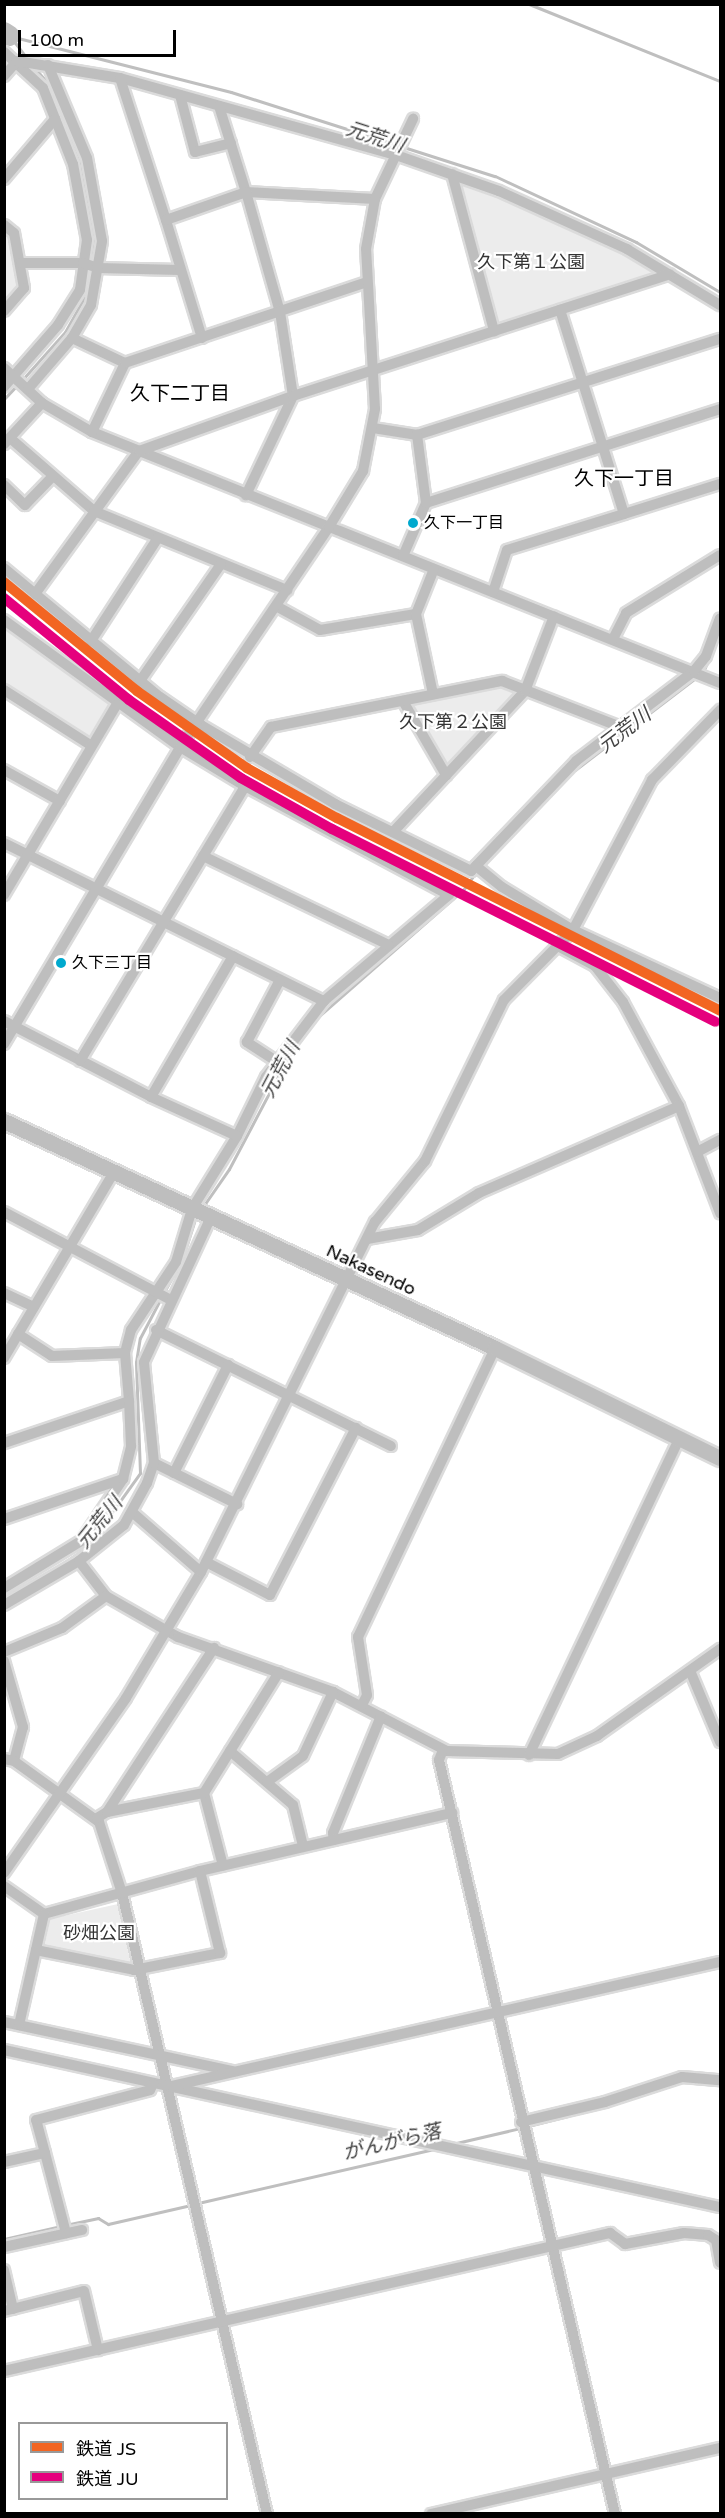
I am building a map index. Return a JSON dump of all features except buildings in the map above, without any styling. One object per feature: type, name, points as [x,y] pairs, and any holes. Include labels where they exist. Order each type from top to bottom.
[{"type":"highway","name":"Nakasendo","points":[[4,1121],[495,1348],[720,1458]]},
{"type":"street","points":[[4,52],[17,61],[43,88],[73,164],[87,240],[80,290],[69,308],[4,387]]},
{"type":"street","points":[[17,61],[120,78],[397,153],[562,219],[627,249],[720,305]]},
{"type":"street","points":[[4,76],[17,61]]},
{"type":"street","points":[[28,389],[72,338],[91,305],[102,241],[87,158],[48,65]]},
{"type":"street","points":[[120,78],[202,338]]},
{"type":"street","points":[[180,95],[195,152],[231,143]]},
{"type":"street","points":[[219,106],[280,312],[293,396],[246,495]]},
{"type":"street","points":[[4,179],[55,119]]},
{"type":"street","points":[[4,1044],[180,747],[329,528],[363,471],[373,428],[374,370],[366,249],[375,199],[413,119]]},
{"type":"street","points":[[452,174],[494,331]]},
{"type":"street","points":[[166,220],[246,192],[375,199]]},
{"type":"street","points":[[4,225],[14,233],[24,288],[4,310]]},
{"type":"street","points":[[21,264],[83,263],[98,268],[180,270]]},
{"type":"street","points":[[35,594],[139,451],[293,396],[670,274]]},
{"type":"street","points":[[72,338],[125,363],[368,282]]},
{"type":"street","points":[[560,310],[624,514]]},
{"type":"street","points":[[373,428],[417,435],[720,339]]},
{"type":"street","points":[[92,432],[125,363]]},
{"type":"street","points":[[4,368],[42,403],[92,432],[720,683]]},
{"type":"street","points":[[42,403],[7,441],[94,511],[287,590]]},
{"type":"street","points":[[426,503],[720,409]]},
{"type":"street","points":[[403,556],[426,503],[417,435]]},
{"type":"street","points":[[4,485],[25,505],[53,476]]},
{"type":"street","points":[[492,592],[507,550],[720,484]]},
{"type":"street","points":[[91,641],[158,538]]},
{"type":"street","points":[[614,639],[626,613],[720,555]]},
{"type":"street","points":[[140,681],[221,564]]},
{"type":"street","points":[[4,568],[140,681],[250,757],[471,871],[576,761],[623,728],[694,671],[706,656],[720,618]]},
{"type":"street","points":[[433,694],[416,614],[434,569]]},
{"type":"street","points":[[276,606],[320,630],[416,614]]},
{"type":"street","points":[[393,832],[525,691],[554,616]]},
{"type":"street","points":[[4,620],[117,704],[180,747],[245,786],[449,895],[324,1001],[276,1061],[237,1136],[192,1209],[176,1262],[155,1290],[131,1330],[125,1353],[130,1446],[123,1479],[81,1541],[4,1588]]},
{"type":"street","points":[[250,757],[271,727],[502,681],[623,728]]},
{"type":"street","points":[[4,690],[92,746]]},
{"type":"street","points":[[403,701],[446,775]]},
{"type":"street","points":[[4,895],[117,704]]},
{"type":"street","points":[[4,1873],[167,1631],[204,1567],[291,1396],[375,1222],[425,1161],[504,1000],[573,930],[652,780],[720,710]]},
{"type":"street","points":[[4,770],[60,801]]},
{"type":"street","points":[[80,1061],[165,924],[245,786]]},
{"type":"street","points":[[4,843],[324,1001]]},
{"type":"street","points":[[203,855],[389,945]]},
{"type":"street","points":[[476,866],[487,872],[502,887],[573,930],[720,998]]},
{"type":"street","points":[[558,946],[595,966],[623,1002],[679,1106],[720,1213]]},
{"type":"street","points":[[151,1097],[233,956]]},
{"type":"street","points":[[276,1061],[247,1042],[280,980]]},
{"type":"street","points":[[4,1021],[151,1097],[237,1136]]},
{"type":"street","points":[[367,1239],[418,1230],[479,1193],[679,1106]]},
{"type":"street","points":[[698,1152],[720,1140]]},
{"type":"street","points":[[4,1358],[114,1173]]},
{"type":"street","points":[[4,1212],[71,1245],[171,1300]]},
{"type":"street","points":[[4,1605],[79,1561],[124,1525],[132,1512],[154,1463],[144,1362],[156,1330],[196,1255],[211,1217]]},
{"type":"street","points":[[4,1293],[34,1308]]},
{"type":"street","points":[[156,1330],[391,1446]]},
{"type":"street","points":[[18,1334],[52,1356],[125,1353]]},
{"type":"street","points":[[362,1705],[367,1695],[358,1638],[495,1348]]},
{"type":"street","points":[[174,1473],[228,1365]]},
{"type":"street","points":[[4,1443],[129,1401]]},
{"type":"street","points":[[132,1512],[204,1567],[270,1595],[356,1428]]},
{"type":"street","points":[[528,1755],[679,1439]]},
{"type":"street","points":[[154,1463],[237,1504]]},
{"type":"street","points":[[4,1519],[123,1479]]},
{"type":"street","points":[[79,1561],[106,1596],[167,1631],[333,1692],[362,1705],[443,1750],[528,1755],[558,1754],[581,1745],[691,1672],[720,1649]]},
{"type":"street","points":[[4,1652],[62,1628],[106,1596]]},
{"type":"street","points":[[107,1812],[214,1648]]},
{"type":"street","points":[[4,1661],[23,1727],[9,1760],[97,1818],[122,1893],[157,2055],[267,2514]]},
{"type":"street","points":[[223,1866],[204,1793],[279,1672]]},
{"type":"street","points":[[691,1672],[720,1742]]},
{"type":"street","points":[[267,1782],[303,1756],[333,1692]]},
{"type":"street","points":[[334,1839],[333,1833],[381,1716]]},
{"type":"street","points":[[443,1750],[440,1760],[496,2012],[615,2514]]},
{"type":"street","points":[[230,1751],[293,1805],[303,1846]]},
{"type":"street","points":[[97,1818],[107,1812],[204,1793]]},
{"type":"street","points":[[44,1914],[200,1871],[452,1813]]},
{"type":"street","points":[[36,1950],[140,1970],[220,1953],[200,1871]]},
{"type":"street","points":[[4,1886],[44,1914]]},
{"type":"street","points":[[19,2025],[44,1914]]},
{"type":"street","points":[[166,2087],[720,1962]]},
{"type":"street","points":[[4,2022],[239,2072]]},
{"type":"street","points":[[4,2050],[720,2207]]},
{"type":"street","points":[[521,2122],[605,2102],[682,2077],[720,2080]]},
{"type":"street","points":[[66,2233],[36,2120],[150,2090],[153,2084]]},
{"type":"street","points":[[4,2162],[45,2153]]},
{"type":"street","points":[[4,2247],[82,2230]]},
{"type":"street","points":[[4,2371],[551,2244],[610,2233],[626,2244],[684,2233],[708,2235],[716,2240],[720,2263]]},
{"type":"street","points":[[4,2270],[9,2310],[84,2291],[98,2349]]},
{"type":"street","points":[[431,2514],[720,2448]]},
{"type":"green space","name":"久下第１公園","points":[[459,180],[498,194],[621,249],[660,272],[497,324]]},
{"type":"green space","points":[[5,230],[10,234],[19,287],[5,305]]},
{"type":"green space","points":[[4,625],[108,703],[109,709],[90,740],[5,685]]},
{"type":"green space","name":"久下第２公園","points":[[501,685],[518,692],[446,767],[410,704]]},
{"type":"green space","name":"砂畑公園","points":[[118,1904],[131,1964],[44,1948],[50,1919]]},
{"type":"waterway","points":[[529,4],[720,81]]},
{"type":"waterway","name":"元荒川","points":[[4,32],[10,36]]},
{"type":"waterway","name":"元荒川","points":[[10,36],[231,92],[495,176],[636,242],[720,292]]},
{"type":"waterway","name":"元荒川","points":[[10,36],[28,60]]},
{"type":"waterway","name":"元荒川","points":[[22,380],[65,332],[85,296],[94,242],[79,162],[46,81],[34,67]]},
{"type":"waterway","name":"元荒川","points":[[4,399],[17,385]]},
{"type":"waterway","name":"元荒川","points":[[575,770],[703,672],[720,633]]},
{"type":"waterway","name":"元荒川","points":[[320,1015],[464,889],[476,872]]},
{"type":"waterway","name":"元荒川","points":[[202,1208],[229,1169],[289,1055]]},
{"type":"waterway","name":"元荒川","points":[[181,1263],[196,1216]]},
{"type":"waterway","name":"元荒川","points":[[164,1292],[177,1269]]},
{"type":"waterway","name":"元荒川","points":[[44,1576],[87,1547],[140,1473],[136,1362],[140,1338],[161,1298]]},
{"type":"waterway","name":"元荒川","points":[[4,1597],[20,1590]]},
{"type":"waterway","name":"がんがら落","points":[[528,2126],[568,2116]]},
{"type":"waterway","name":"がんがら落","points":[[452,2144],[521,2128]]},
{"type":"waterway","name":"がんがら落","points":[[198,2203],[434,2149]]},
{"type":"waterway","name":"がんがら落","points":[[70,2224],[98,2218],[108,2224],[191,2205]]},
{"type":"waterway","name":"がんがら落","points":[[4,2239],[57,2227]]},
{"type":"rail line","name":"JS","points":[[4,582],[137,691],[247,768],[337,818],[720,1011]]},
{"type":"rail line","name":"JU","points":[[4,598],[129,700],[241,778],[332,829],[715,1022]]},
{"type":"place","name":"久下一丁目","points":[[413,523]]},
{"type":"place","name":"久下三丁目","points":[[61,963]]},
{"type":"district","name":"久下二丁目","points":[[180,394]]},
{"type":"district","name":"久下一丁目","points":[[624,479]]}]
